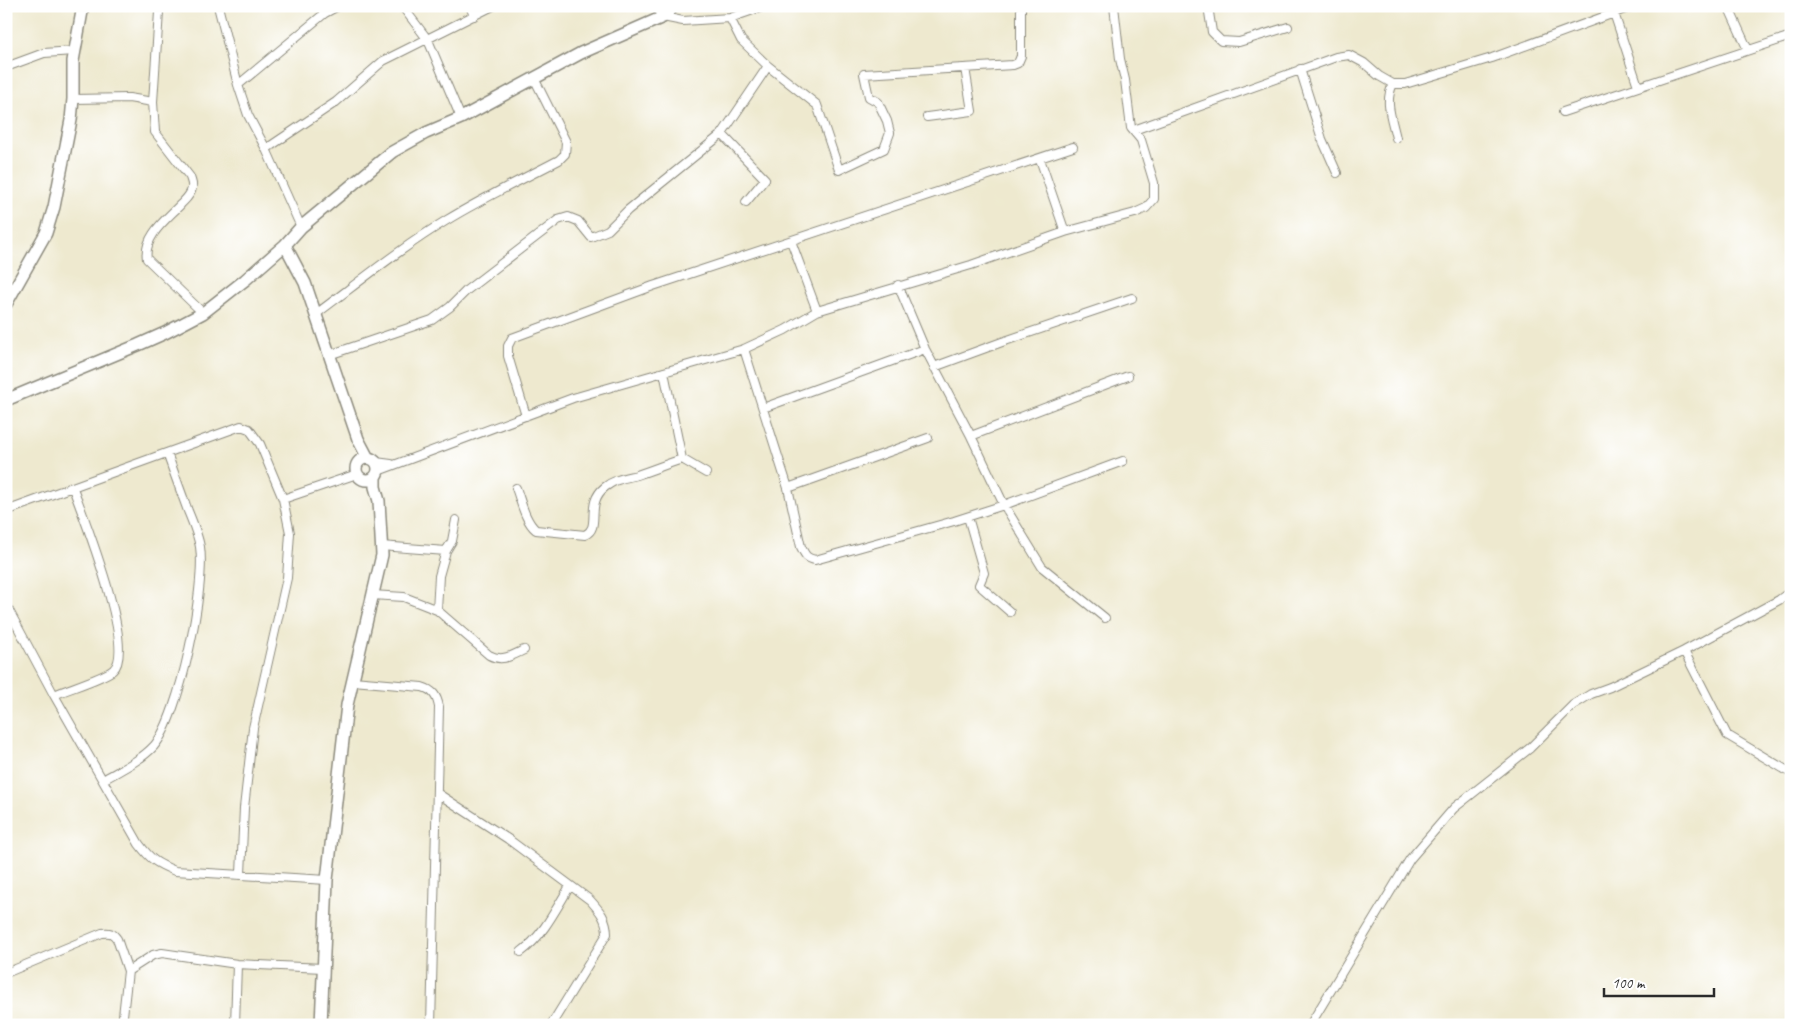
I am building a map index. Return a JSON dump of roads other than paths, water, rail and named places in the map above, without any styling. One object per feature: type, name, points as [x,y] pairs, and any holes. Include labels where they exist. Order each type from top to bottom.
[{"type":"street","points":[[6,304],[46,233],[60,179],[73,99],[74,51],[83,6]]},
{"type":"street","points":[[218,6],[238,85],[248,115],[266,149],[301,227]]},
{"type":"street","points":[[238,85],[325,13],[338,6]]},
{"type":"street","points":[[402,6],[428,40],[461,118]]},
{"type":"street","points":[[470,6],[474,16]]},
{"type":"street","points":[[266,149],[336,102],[383,61],[493,6]]},
{"type":"street","points":[[658,6],[663,17]]},
{"type":"street","points":[[6,400],[165,333],[203,313],[245,280],[301,227],[392,152],[426,133],[461,118],[581,53],[663,17],[678,6]]},
{"type":"street","points":[[663,17],[682,21],[730,18],[765,6]]},
{"type":"street","points":[[730,18],[741,40],[768,66],[817,105],[839,170],[884,150],[890,133],[887,120],[878,102],[869,97],[864,74],[1013,66],[1018,63],[1021,56],[1021,6]]},
{"type":"street","points":[[283,499],[393,464],[573,398],[744,349],[785,330],[816,311],[898,285],[971,265],[1065,232],[1135,213],[1146,208],[1154,199],[1154,183],[1141,140],[1131,128],[1114,6]]},
{"type":"street","points":[[1208,6],[1212,32],[1221,42],[1239,42],[1288,27]]},
{"type":"street","points":[[1134,130],[1336,57],[1349,55],[1364,63],[1379,76],[1393,84],[1406,84],[1492,58],[1633,6]]},
{"type":"street","points":[[1728,6],[1748,50]]},
{"type":"street","points":[[159,12],[153,102],[155,132],[190,177],[192,190],[189,196],[153,234],[146,253],[147,259],[203,313]]},
{"type":"street","points":[[1614,13],[1638,86]]},
{"type":"street","points":[[1564,112],[1791,36]]},
{"type":"street","points":[[6,67],[44,53],[74,51]]},
{"type":"street","points":[[329,355],[432,320],[450,307],[467,290],[558,220],[568,217],[578,222],[591,237],[608,230],[628,210],[722,134],[768,66]]},
{"type":"street","points":[[927,117],[972,111],[965,68]]},
{"type":"street","points":[[1300,69],[1322,139],[1337,173]]},
{"type":"street","points":[[316,314],[400,251],[446,221],[488,196],[559,160],[565,154],[566,142],[534,78]]},
{"type":"street","points":[[1393,84],[1388,94],[1388,101],[1396,138]]},
{"type":"street","points":[[73,99],[128,98],[153,102]]},
{"type":"street","points":[[722,134],[765,179],[746,202]]},
{"type":"street","points":[[526,416],[508,356],[508,346],[512,338],[653,286],[1073,147]]},
{"type":"street","points":[[1040,159],[1065,232]]},
{"type":"street","points":[[791,241],[816,311]]},
{"type":"street","points":[[285,244],[305,283],[379,501],[382,555],[347,705],[327,880],[321,1025]]},
{"type":"street","points":[[898,285],[925,349],[971,436],[1004,506],[1042,567],[1105,618]]},
{"type":"street","points":[[934,367],[1132,298]]},
{"type":"street","points":[[744,349],[788,488],[801,547],[808,558],[815,560],[1004,506],[1124,461]]},
{"type":"street","points":[[763,408],[925,349]]},
{"type":"street","points":[[664,372],[682,459],[706,473]]},
{"type":"street","points":[[971,436],[1128,376]]},
{"type":"street","points":[[6,511],[240,426],[245,426],[254,434],[283,499],[290,533],[287,578],[253,728],[244,808],[241,874]]},
{"type":"street","points":[[788,488],[928,438]]},
{"type":"street","points":[[103,780],[132,764],[154,746],[164,730],[174,704],[189,651],[201,570],[200,547],[168,453]]},
{"type":"street","points":[[516,488],[527,517],[532,527],[536,530],[585,535],[593,526],[593,505],[596,497],[605,487],[622,478],[637,475],[682,459]]},
{"type":"street","points":[[54,695],[106,674],[114,669],[119,660],[120,644],[108,585],[73,488]]},
{"type":"street","points":[[968,517],[984,573],[978,585],[1010,612]]},
{"type":"street","points":[[437,610],[439,576],[446,551],[452,541],[456,520]]},
{"type":"street","points":[[381,546],[446,551]]},
{"type":"street","points":[[1310,1025],[1410,859],[1454,808],[1530,748],[1573,705],[1591,694],[1684,652],[1791,591]]},
{"type":"street","points":[[372,595],[404,597],[437,610],[496,659],[505,658],[524,650]]},
{"type":"street","points":[[6,605],[54,695],[149,858],[175,871],[327,880]]},
{"type":"street","points":[[1684,652],[1726,735],[1791,773]]},
{"type":"street","points":[[353,681],[422,687],[433,692],[437,698],[439,707],[431,1025]]},
{"type":"street","points":[[437,792],[508,839],[590,900],[601,912],[607,924],[607,934],[551,1025]]},
{"type":"street","points":[[521,952],[542,931],[570,886]]},
{"type":"street","points":[[6,973],[102,933],[109,932],[118,939],[128,972],[122,1025]]},
{"type":"street","points":[[128,972],[153,956],[162,953],[237,964],[323,968]]},
{"type":"street","points":[[235,1025],[237,964]]}]
